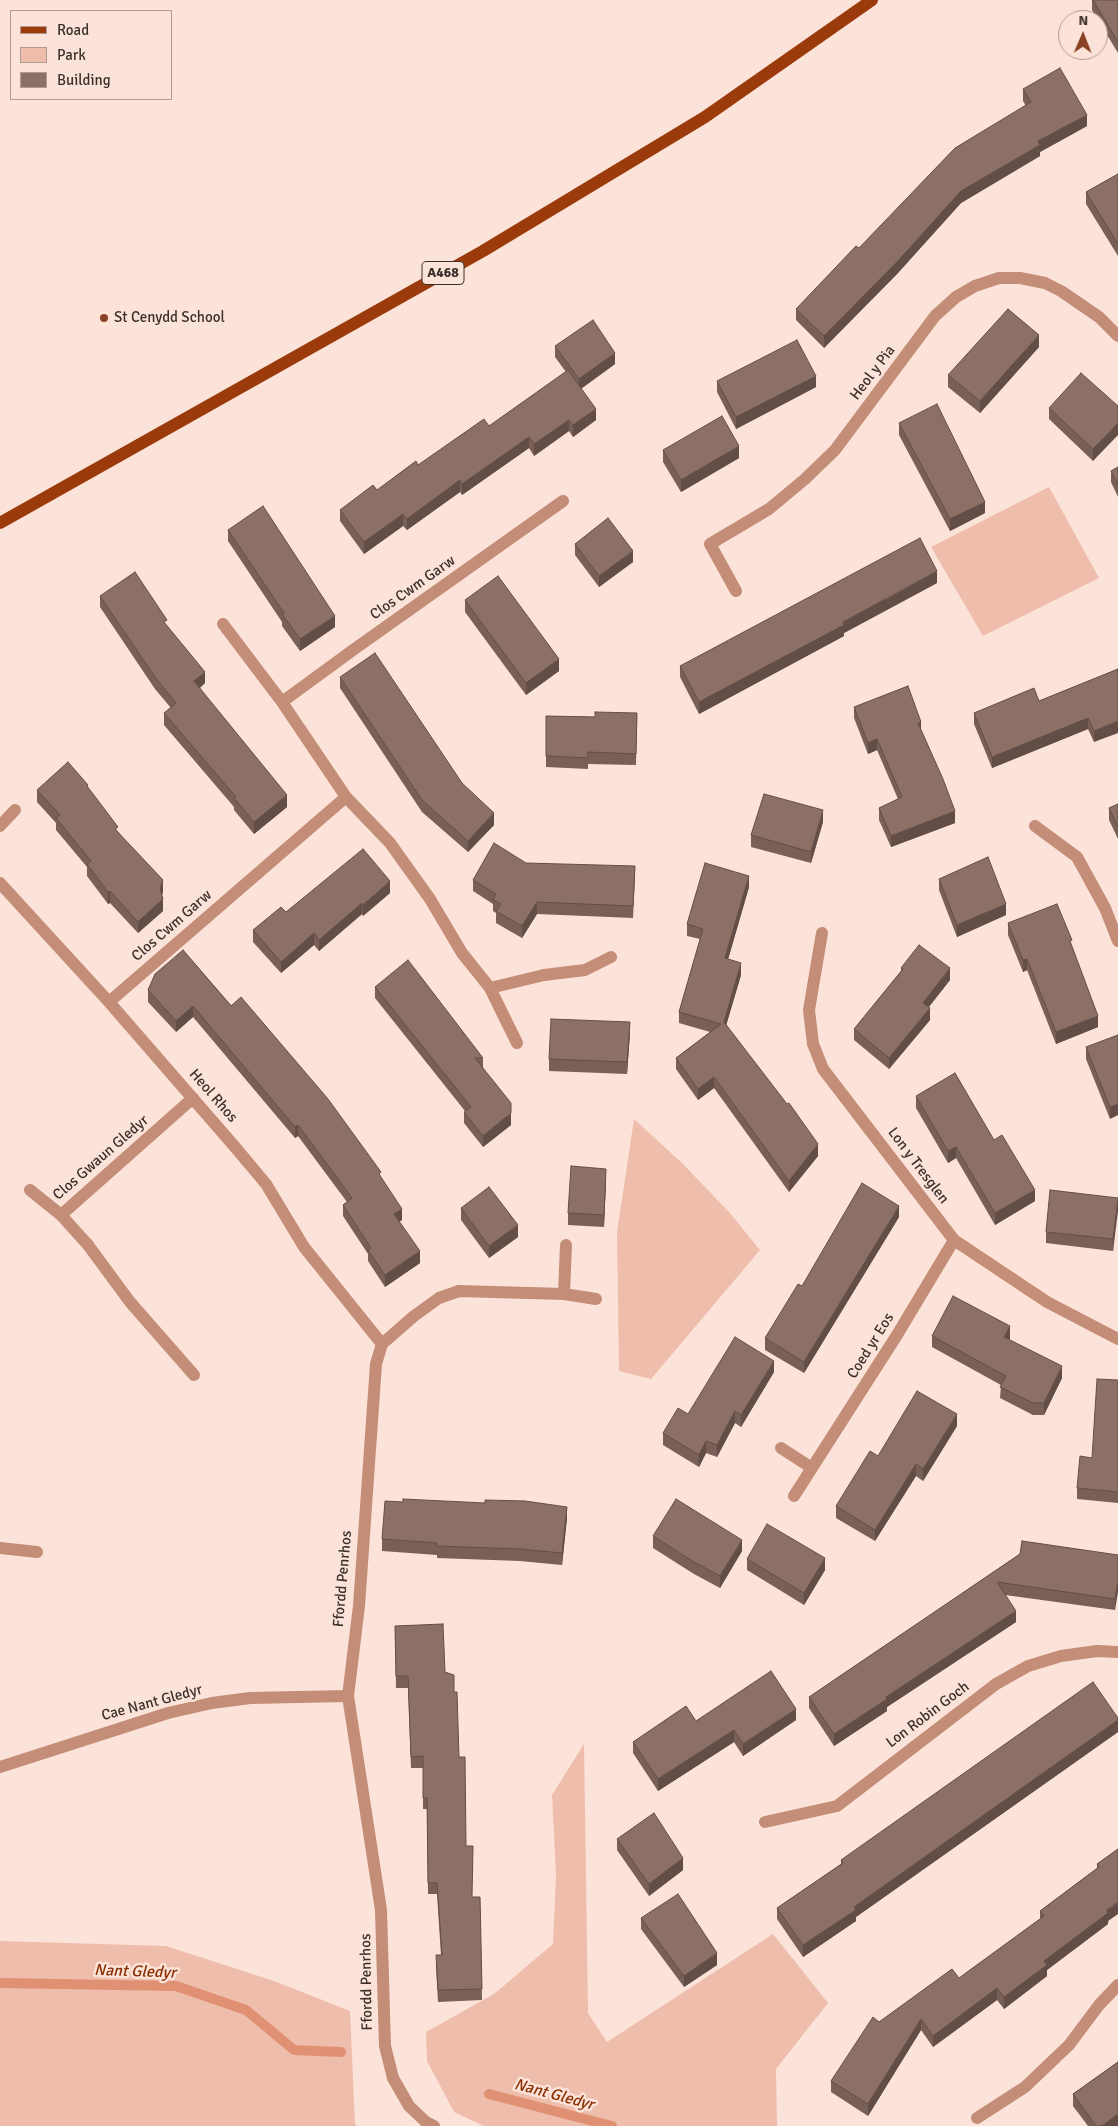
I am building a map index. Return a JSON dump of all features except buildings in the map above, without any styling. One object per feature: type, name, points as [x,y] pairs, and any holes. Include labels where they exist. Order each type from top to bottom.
[{"type":"main road","name":"A468","points":[[0,523],[508,235],[705,117],[872,0]]},
{"type":"street","name":"Heol y Pia","points":[[736,592],[710,544],[769,509],[805,479],[835,450],[935,316],[956,297],[975,286],[999,278],[1020,278],[1045,283],[1061,291],[1099,317],[1118,336]]},
{"type":"street","name":"Clos Cwm Garw","points":[[282,702],[563,501]]},
{"type":"street","points":[[223,624],[282,702],[346,797],[390,843],[430,900],[462,953],[490,988],[517,1043]]},
{"type":"street","name":"Clos Cwm Garw","points":[[110,1002],[346,797]]},
{"type":"street","points":[[0,826],[15,810]]},
{"type":"street","points":[[1035,826],[1077,856],[1105,908],[1118,941]]},
{"type":"street","name":"Heol Rhos","points":[[0,883],[110,1002],[266,1184],[304,1247],[382,1344]]},
{"type":"street","name":"Lon y Tresglen","points":[[822,933],[809,1010],[813,1044],[823,1069],[954,1240],[1047,1302],[1118,1339]]},
{"type":"street","points":[[490,988],[544,975],[585,970],[611,957]]},
{"type":"street","name":"Clos Gwaun Gledyr","points":[[193,1098],[60,1215],[88,1245],[130,1302],[194,1375]]},
{"type":"street","points":[[30,1190],[60,1215]]},
{"type":"street","name":"Coed yr Eos","points":[[794,1496],[897,1335],[954,1240]]},
{"type":"street","points":[[564,1294],[566,1245]]},
{"type":"street","points":[[382,1344],[414,1316],[439,1298],[459,1292],[564,1294],[596,1299]]},
{"type":"street","name":"Ffordd Penrhos","points":[[382,1344],[376,1364],[374,1383],[358,1606],[348,1696],[381,1910],[385,2046],[393,2078],[409,2106],[426,2122],[434,2126]]},
{"type":"street","points":[[781,1448],[812,1468]]},
{"type":"street","points":[[0,1548],[37,1552]]},
{"type":"street","name":"Lon Robin Goch","points":[[765,1822],[837,1806],[996,1684],[1028,1666],[1061,1656],[1096,1651],[1118,1652]]},
{"type":"street","name":"Cae Nant Gledyr","points":[[1,1763],[46,1751],[168,1712],[212,1703],[250,1698],[348,1696]]},
{"type":"street","points":[[977,2118],[1025,2087],[1070,2046],[1099,2005],[1118,1985]]},
{"type":"green space","points":[[1049,487],[1099,578],[983,636],[931,547]]},
{"type":"green space","points":[[634,1119],[682,1163],[729,1212],[760,1250],[651,1379],[619,1371],[617,1232]]},
{"type":"green space","points":[[584,1744],[588,2013],[607,2042],[773,1934],[828,2003],[776,2069],[777,2126],[484,2126],[454,2112],[427,2061],[426,2032],[494,1994],[553,1944],[556,1875],[552,1795]]},
{"type":"green space","points":[[0,1941],[166,1946],[274,1981],[350,2011],[355,2124],[357,2126],[0,2126]]},
{"type":"waterway","name":"Nant Gledyr","points":[[0,1983],[176,1986],[246,2010],[294,2050],[341,2052]]},
{"type":"waterway","name":"Nant Gledyr","points":[[489,2094],[612,2126]]},
{"type":"place","name":"St Cenydd School","points":[[104,318]]}]
